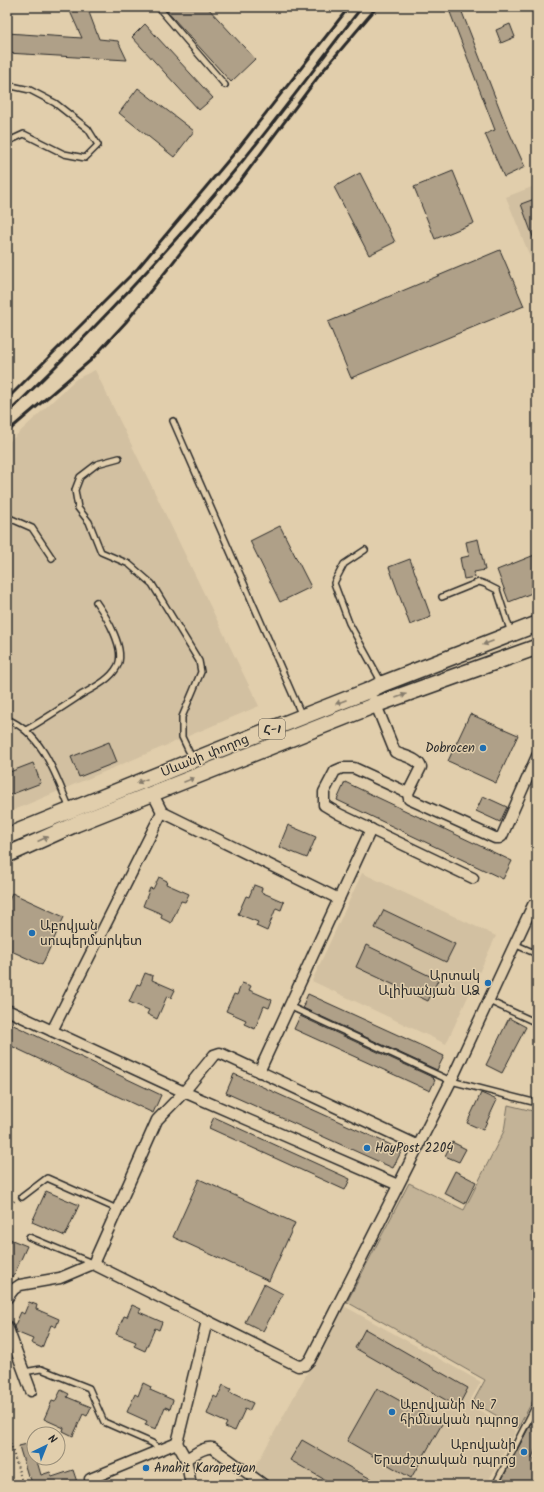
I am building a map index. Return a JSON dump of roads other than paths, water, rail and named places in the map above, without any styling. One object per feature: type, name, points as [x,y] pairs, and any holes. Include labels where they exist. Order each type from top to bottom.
[{"type":"main road","name":"Սևանի փողոց","points":[[7,855],[73,817],[193,760],[537,624]]},
{"type":"main road","name":"Սևանի փողոց","points":[[7,836],[153,794],[375,705],[537,647]]},
{"type":"street","points":[[376,687],[375,705],[395,752],[417,762],[421,767],[408,793],[409,799],[495,838],[502,836],[537,756]]},
{"type":"street","points":[[408,793],[354,768],[342,768],[336,771],[324,792],[324,805],[339,814],[473,878]]},
{"type":"street","points":[[153,794],[162,812],[339,899]]},
{"type":"street","points":[[52,1031],[162,812]]},
{"type":"street","points":[[259,1072],[371,829]]},
{"type":"street","points":[[93,1264],[298,1366],[305,1365],[310,1360],[398,1184],[452,1081],[533,905],[537,907]]},
{"type":"street","points":[[7,1010],[184,1092],[398,1184]]},
{"type":"street","points":[[7,1298],[14,1288],[20,1285],[60,1278],[93,1264],[157,1120],[184,1092],[214,1055],[220,1053],[419,1146]]},
{"type":"street","points":[[192,1485],[186,1460],[177,1443],[207,1321]]},
{"type":"street","points":[[7,1326],[31,1391]]},
{"type":"street","points":[[90,1479],[177,1443]]},
{"type":"street","points":[[186,1460],[210,1447],[264,1485]]},
{"type":"lane","points":[[158,7],[225,85]]},
{"type":"lane","points":[[7,85],[30,90],[54,103],[88,129],[98,145],[85,158],[64,154],[24,134],[11,140],[7,139]]},
{"type":"lane","points":[[173,421],[302,717]]},
{"type":"lane","points":[[119,458],[97,464],[80,477],[75,490],[78,508],[90,522],[101,552],[129,564],[152,584],[199,661],[200,672],[182,717],[182,737],[193,760]]},
{"type":"lane","points":[[7,517],[32,528],[52,558]]},
{"type":"lane","points":[[365,550],[344,564],[334,583],[376,687]]},
{"type":"lane","points":[[442,597],[479,582],[497,590],[511,634]]},
{"type":"lane","points":[[26,730],[106,680],[118,667],[120,656],[116,639],[106,616],[96,602]]},
{"type":"lane","points":[[7,719],[26,730],[47,756],[73,817]]},
{"type":"lane","points":[[514,944],[537,954]]},
{"type":"lane","points":[[488,1001],[537,1023]]},
{"type":"lane","points":[[289,1006],[452,1081],[537,1103]]},
{"type":"lane","points":[[22,1197],[47,1178],[117,1209]]},
{"type":"lane","points":[[29,1238],[93,1264]]},
{"type":"lane","points":[[24,1372],[41,1369],[89,1388],[104,1422],[152,1443],[161,1450]]},
{"type":"lane","points":[[495,1485],[537,1403]]},
{"type":"railway","points":[[7,399],[138,268],[237,150],[349,7]]},
{"type":"railway","points":[[7,414],[98,323],[213,197],[256,145],[362,7]]},
{"type":"railway","points":[[7,432],[91,360],[126,322],[189,242],[241,180],[321,73],[377,7]]},
{"type":"place","name":"Dobrocen","points":[[483,748]]},
{"type":"place","name":"Աբովյան սուպերմարկետ","points":[[32,933]]},
{"type":"place","name":"Արտակ Ալիխանյան ԱՁ","points":[[488,983]]},
{"type":"place","name":"HayPost 2204","points":[[367,1148]]},
{"type":"place","name":"Աբովյանի № 7 հիմնական դպրոց","points":[[392,1412]]},
{"type":"place","name":"Աբովյանի Երաժշտական դպրոց","points":[[524,1452]]},
{"type":"place","name":"Anahit Karapetyan","points":[[146,1468]]}]
